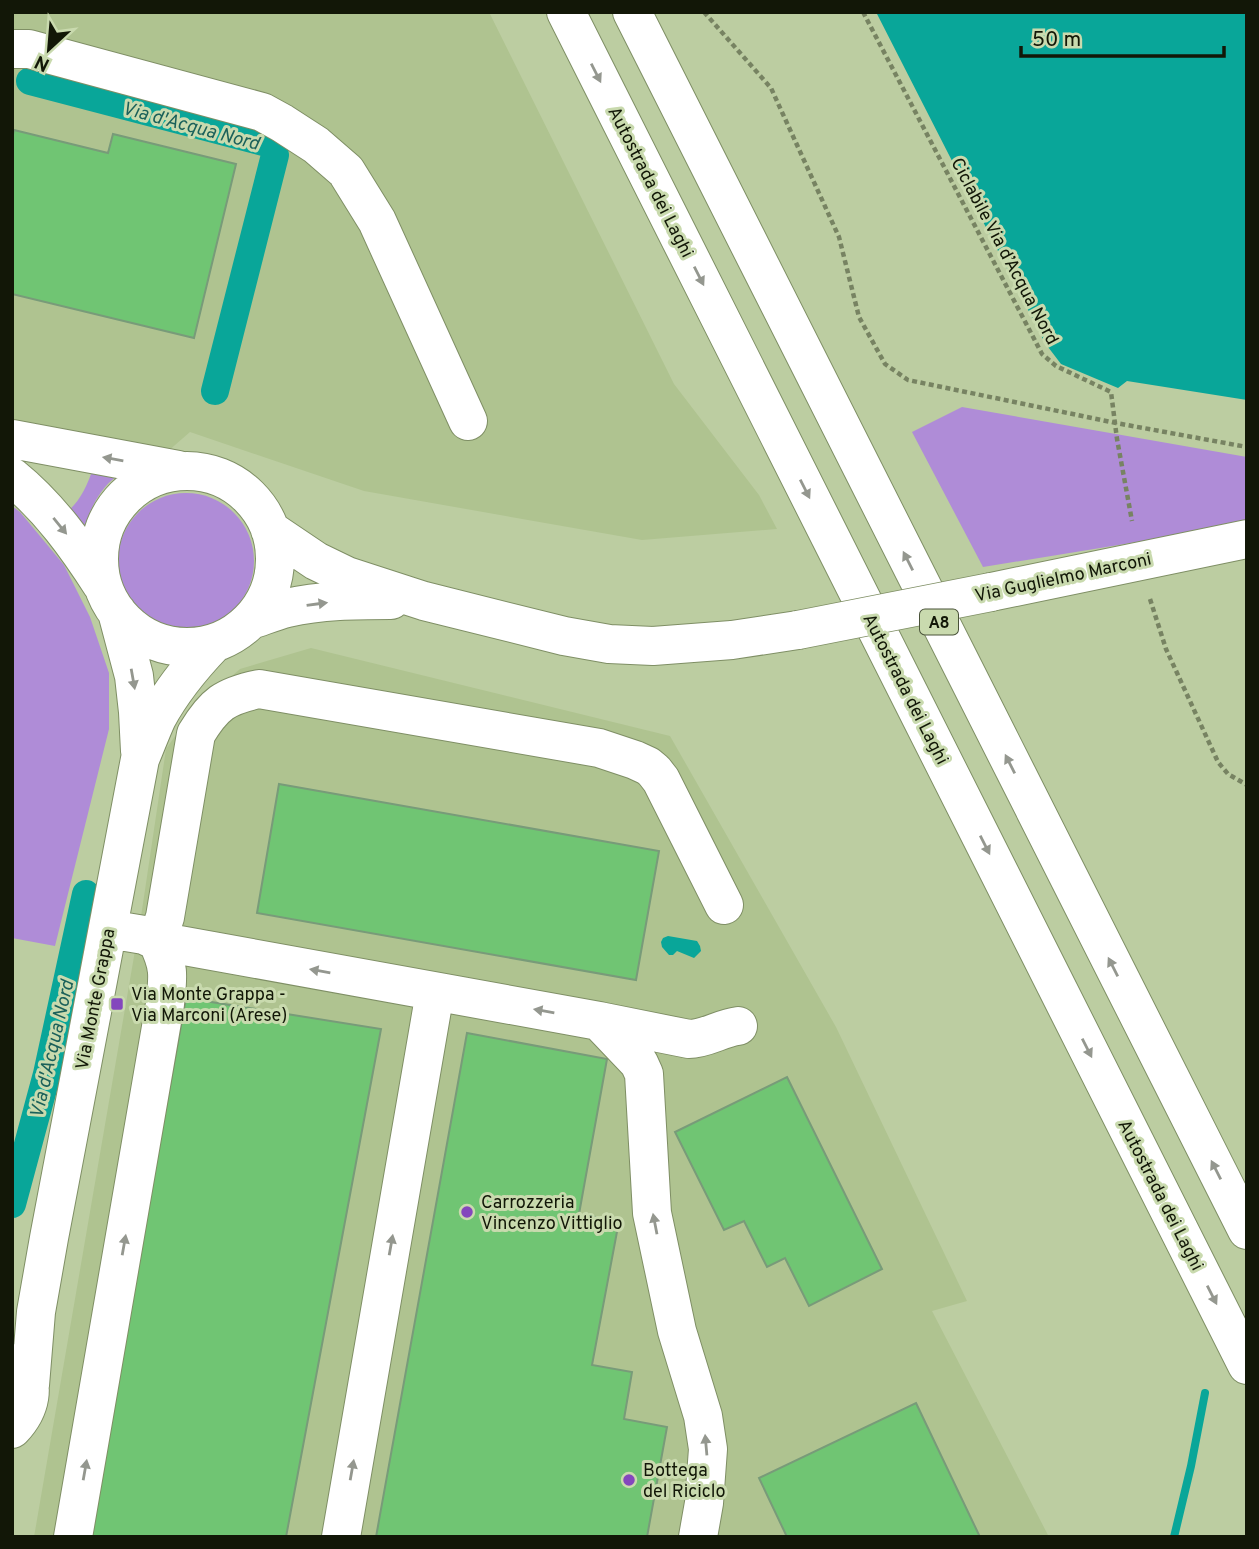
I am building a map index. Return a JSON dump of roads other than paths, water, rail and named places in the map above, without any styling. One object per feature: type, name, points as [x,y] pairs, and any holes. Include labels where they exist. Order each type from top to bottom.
[{"type":"main road","name":"Autostrada dei Laghi","points":[[566,12],[1247,1365]]},
{"type":"main road","name":"A8","points":[[632,12],[1247,1230]]},
{"type":"main road","points":[[21,49],[262,112],[331,157],[346,171],[377,221],[468,421]]},
{"type":"main road","points":[[12,439],[180,471],[211,474],[236,486],[257,505],[270,530],[275,554],[274,578],[265,600],[251,620],[233,634],[213,644],[186,647],[160,643],[136,631],[110,599],[79,549],[53,517],[12,477]]},
{"type":"main road","points":[[110,599],[99,563],[100,541],[108,519],[120,501],[137,486],[158,476],[180,471]]},
{"type":"main road","name":"Via Guglielmo Marconi","points":[[270,530],[332,570],[424,601],[564,636],[609,644],[653,646],[732,640],[798,630],[1247,539]]},
{"type":"main road","name":"Via Monte Grappa","points":[[110,599],[134,676],[140,759]]},
{"type":"main road","name":"Via Guglielmo Marconi","points":[[251,620],[288,608],[326,602],[424,601]]},
{"type":"main road","name":"Via Monte Grappa","points":[[19,1420],[49,1238],[140,759],[157,719],[176,688],[190,668],[213,644]]},
{"type":"main road","points":[[73,1537],[166,1004],[169,974],[166,958],[157,941],[165,917],[196,734],[205,719],[221,702],[239,693],[259,689],[599,748],[635,760],[654,771],[661,780],[724,905]]},
{"type":"main road","points":[[108,929],[144,935],[157,941],[599,1021],[689,1040],[738,1026]]},
{"type":"main road","points":[[341,1537],[435,992]]},
{"type":"main road","points":[[599,1021],[639,1063],[644,1074],[652,1213],[677,1331],[703,1416],[708,1449],[704,1503],[698,1537]]},
{"type":"main road","name":"Via Monte Grappa","points":[[12,1300],[49,1238]]},
{"type":"main road","points":[[12,1352],[26,1370],[19,1420]]},
{"type":"water","points":[[876,12],[1247,12],[1247,400],[1127,381],[1118,388],[1061,364],[1045,343]]},
{"type":"water","points":[[668,936],[697,941],[701,951],[694,958],[677,951],[669,955],[661,942]]},
{"type":"waterway","name":"Via d'Acqua Nord","points":[[30,81],[267,143],[273,148],[275,155],[215,391]]},
{"type":"waterway","name":"Via d'Acqua Nord","points":[[12,1204],[47,1074],[86,894]]},
{"type":"waterway","points":[[1174,1537],[1205,1393]]},
{"type":"place","name":"Via Monte Grappa - Via Marconi (Arese)","points":[[117,1004]]},
{"type":"place","name":"Carrozzeria Vincenzo Vittiglio","points":[[467,1212]]},
{"type":"place","name":"Bottega del Riciclo","points":[[629,1480]]}]
